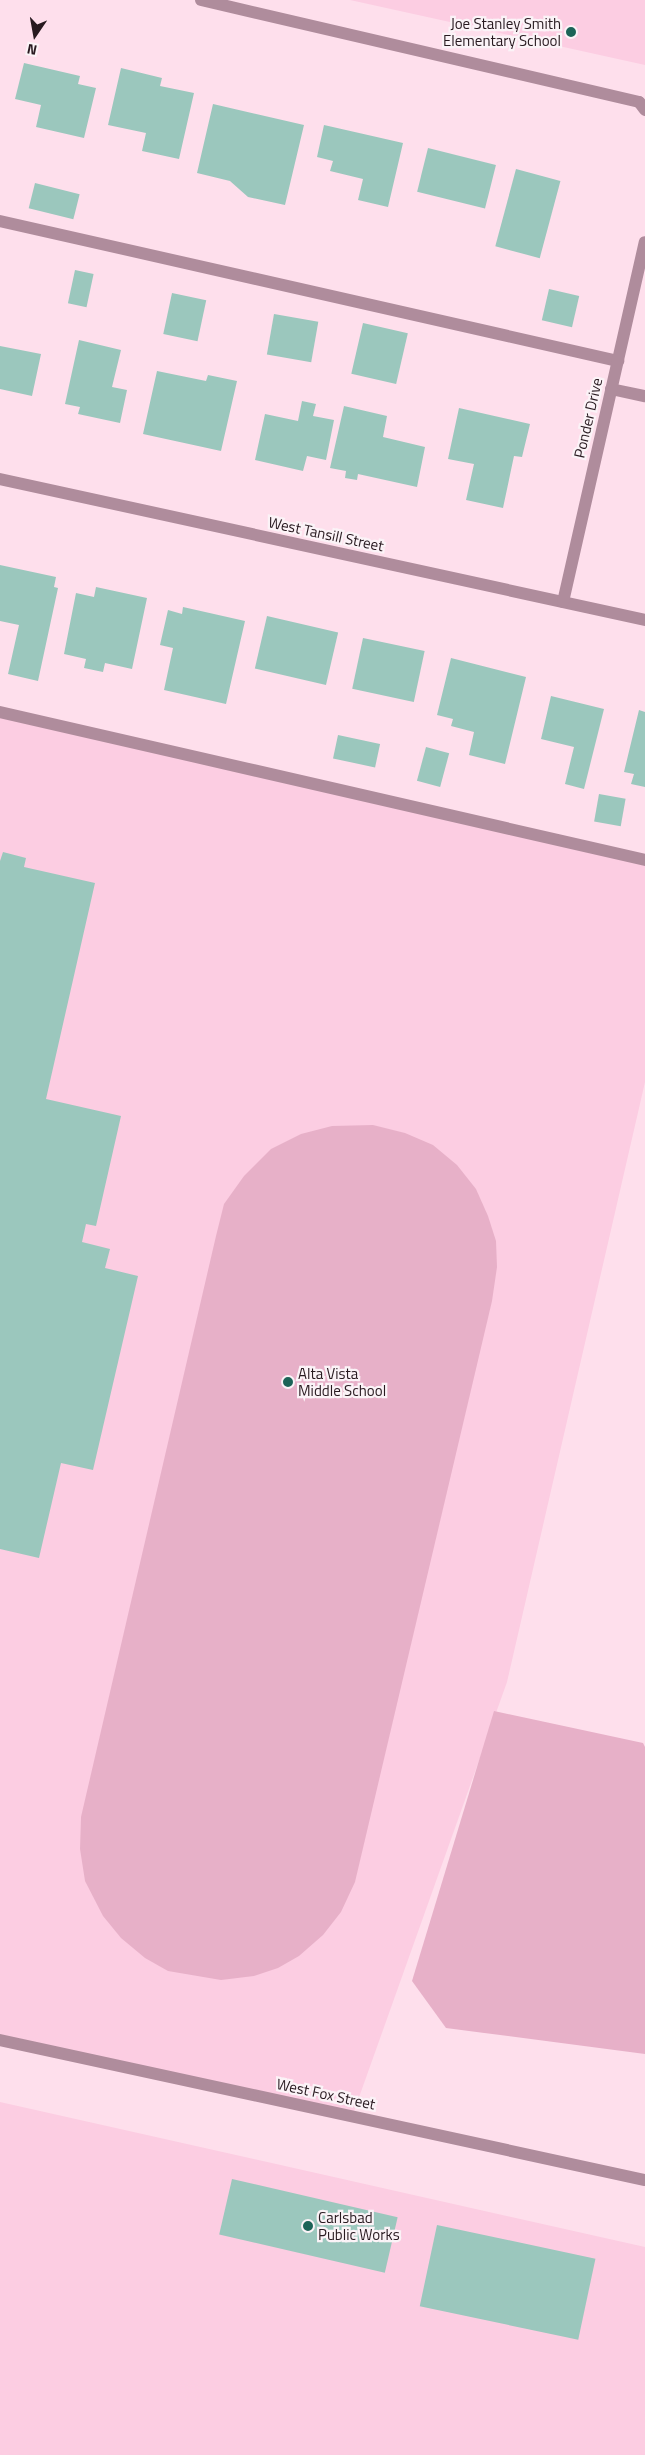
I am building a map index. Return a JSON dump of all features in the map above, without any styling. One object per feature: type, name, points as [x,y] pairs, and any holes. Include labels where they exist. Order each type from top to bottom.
[{"type":"street","points":[[201,0],[642,106]]},
{"type":"street","points":[[0,220],[618,361]]},
{"type":"street","name":"Ponder Drive","points":[[563,602],[645,242]]},
{"type":"street","points":[[611,389],[645,396]]},
{"type":"street","name":"West Tansill Street","points":[[0,479],[645,620]]},
{"type":"street","points":[[0,712],[645,860]]},
{"type":"street","name":"West Fox Street","points":[[0,2040],[645,2180]]},
{"type":"shaded area","name":"Joe Stanley Smith Elementary School","points":[[350,0],[645,0],[645,65]]},
{"type":"shaded area","name":"Alta Vista Middle School","points":[[0,712],[645,860],[645,1082],[507,1682],[352,2117],[0,2040]]},
{"type":"shaded area","points":[[373,1125],[405,1133],[433,1145],[457,1165],[476,1189],[488,1216],[496,1241],[497,1267],[492,1301],[355,1882],[341,1912],[323,1935],[299,1956],[278,1968],[254,1976],[221,1980],[168,1971],[145,1958],[121,1938],[103,1916],[85,1881],[80,1849],[81,1817],[216,1236],[224,1204],[244,1176],[271,1149],[301,1134],[332,1126]]},
{"type":"shaded area","points":[[494,1711],[643,1743],[645,1747],[645,2054],[446,2028],[412,1981]]},
{"type":"shaded area","points":[[0,2102],[645,2247],[645,2455],[0,2455]]},
{"type":"building","points":[[24,63],[80,76],[78,84],[96,88],[84,138],[36,127],[41,105],[15,99]]},
{"type":"building","points":[[121,68],[162,78],[160,86],[194,93],[179,159],[142,151],[146,133],[108,125]]},
{"type":"building","points":[[213,104],[304,125],[285,205],[248,197],[230,181],[197,173]]},
{"type":"building","points":[[324,125],[403,143],[388,207],[358,200],[363,179],[330,171],[333,161],[317,157]]},
{"type":"building","points":[[428,148],[496,165],[485,209],[417,192]]},
{"type":"building","points":[[516,169],[560,181],[540,258],[495,246]]},
{"type":"building","points":[[35,183],[80,194],[73,219],[29,208]]},
{"type":"building","points":[[75,270],[94,274],[87,307],[68,303]]},
{"type":"building","points":[[549,289],[579,296],[572,327],[542,320]]},
{"type":"building","points":[[172,293],[206,300],[198,341],[163,334]]},
{"type":"building","points":[[274,314],[318,322],[311,362],[267,354]]},
{"type":"building","points":[[363,323],[408,333],[396,384],[351,374]]},
{"type":"building","points":[[79,340],[121,350],[112,387],[127,390],[120,423],[78,414],[80,407],[65,404]]},
{"type":"building","points":[[0,346],[41,354],[32,396],[0,389]]},
{"type":"building","points":[[157,371],[206,381],[208,375],[237,381],[221,451],[143,434]]},
{"type":"building","points":[[302,401],[316,404],[313,416],[334,420],[326,460],[307,456],[303,471],[255,460],[265,414],[298,421]]},
{"type":"building","points":[[344,406],[387,416],[383,437],[425,447],[417,487],[358,474],[357,480],[345,478],[346,471],[330,468]]},
{"type":"building","points":[[459,408],[530,424],[522,457],[514,456],[503,508],[466,500],[474,464],[448,459]]},
{"type":"building","points":[[0,565],[56,577],[54,587],[58,588],[38,681],[8,674],[19,625],[0,621]]},
{"type":"building","points":[[96,587],[147,598],[132,669],[105,663],[103,672],[84,668],[86,659],[64,654],[76,593],[94,597]]},
{"type":"building","points":[[183,607],[245,621],[226,704],[164,690],[173,648],[160,645],[168,610],[182,614]]},
{"type":"building","points":[[267,616],[338,632],[326,685],[255,669]]},
{"type":"building","points":[[363,638],[425,651],[414,702],[352,689]]},
{"type":"building","points":[[451,658],[526,677],[505,764],[469,755],[474,732],[451,726],[453,719],[437,715]]},
{"type":"building","points":[[551,696],[604,709],[584,789],[565,784],[574,747],[541,739]]},
{"type":"building","points":[[639,710],[645,712],[645,787],[631,784],[634,774],[624,772]]},
{"type":"building","points":[[338,735],[380,744],[375,767],[333,758]]},
{"type":"building","points":[[426,747],[449,753],[440,787],[417,781]]},
{"type":"building","points":[[599,794],[626,799],[621,826],[594,822]]},
{"type":"building","points":[[3,852],[26,858],[24,867],[95,883],[46,1099],[121,1116],[96,1226],[86,1224],[82,1242],[110,1249],[105,1268],[138,1276],[93,1470],[61,1463],[39,1558],[0,1549],[0,861]]},
{"type":"building","name":"Carlsbad Public Works","points":[[232,2179],[398,2217],[385,2273],[219,2235]]},
{"type":"building","points":[[437,2225],[595,2259],[578,2340],[420,2306]]},
{"type":"place","name":"Joe Stanley Smith Elementary School","points":[[571,32]]},
{"type":"place","name":"Alta Vista Middle School","points":[[288,1382]]},
{"type":"place","name":"Carlsbad Public Works","points":[[308,2226]]}]
